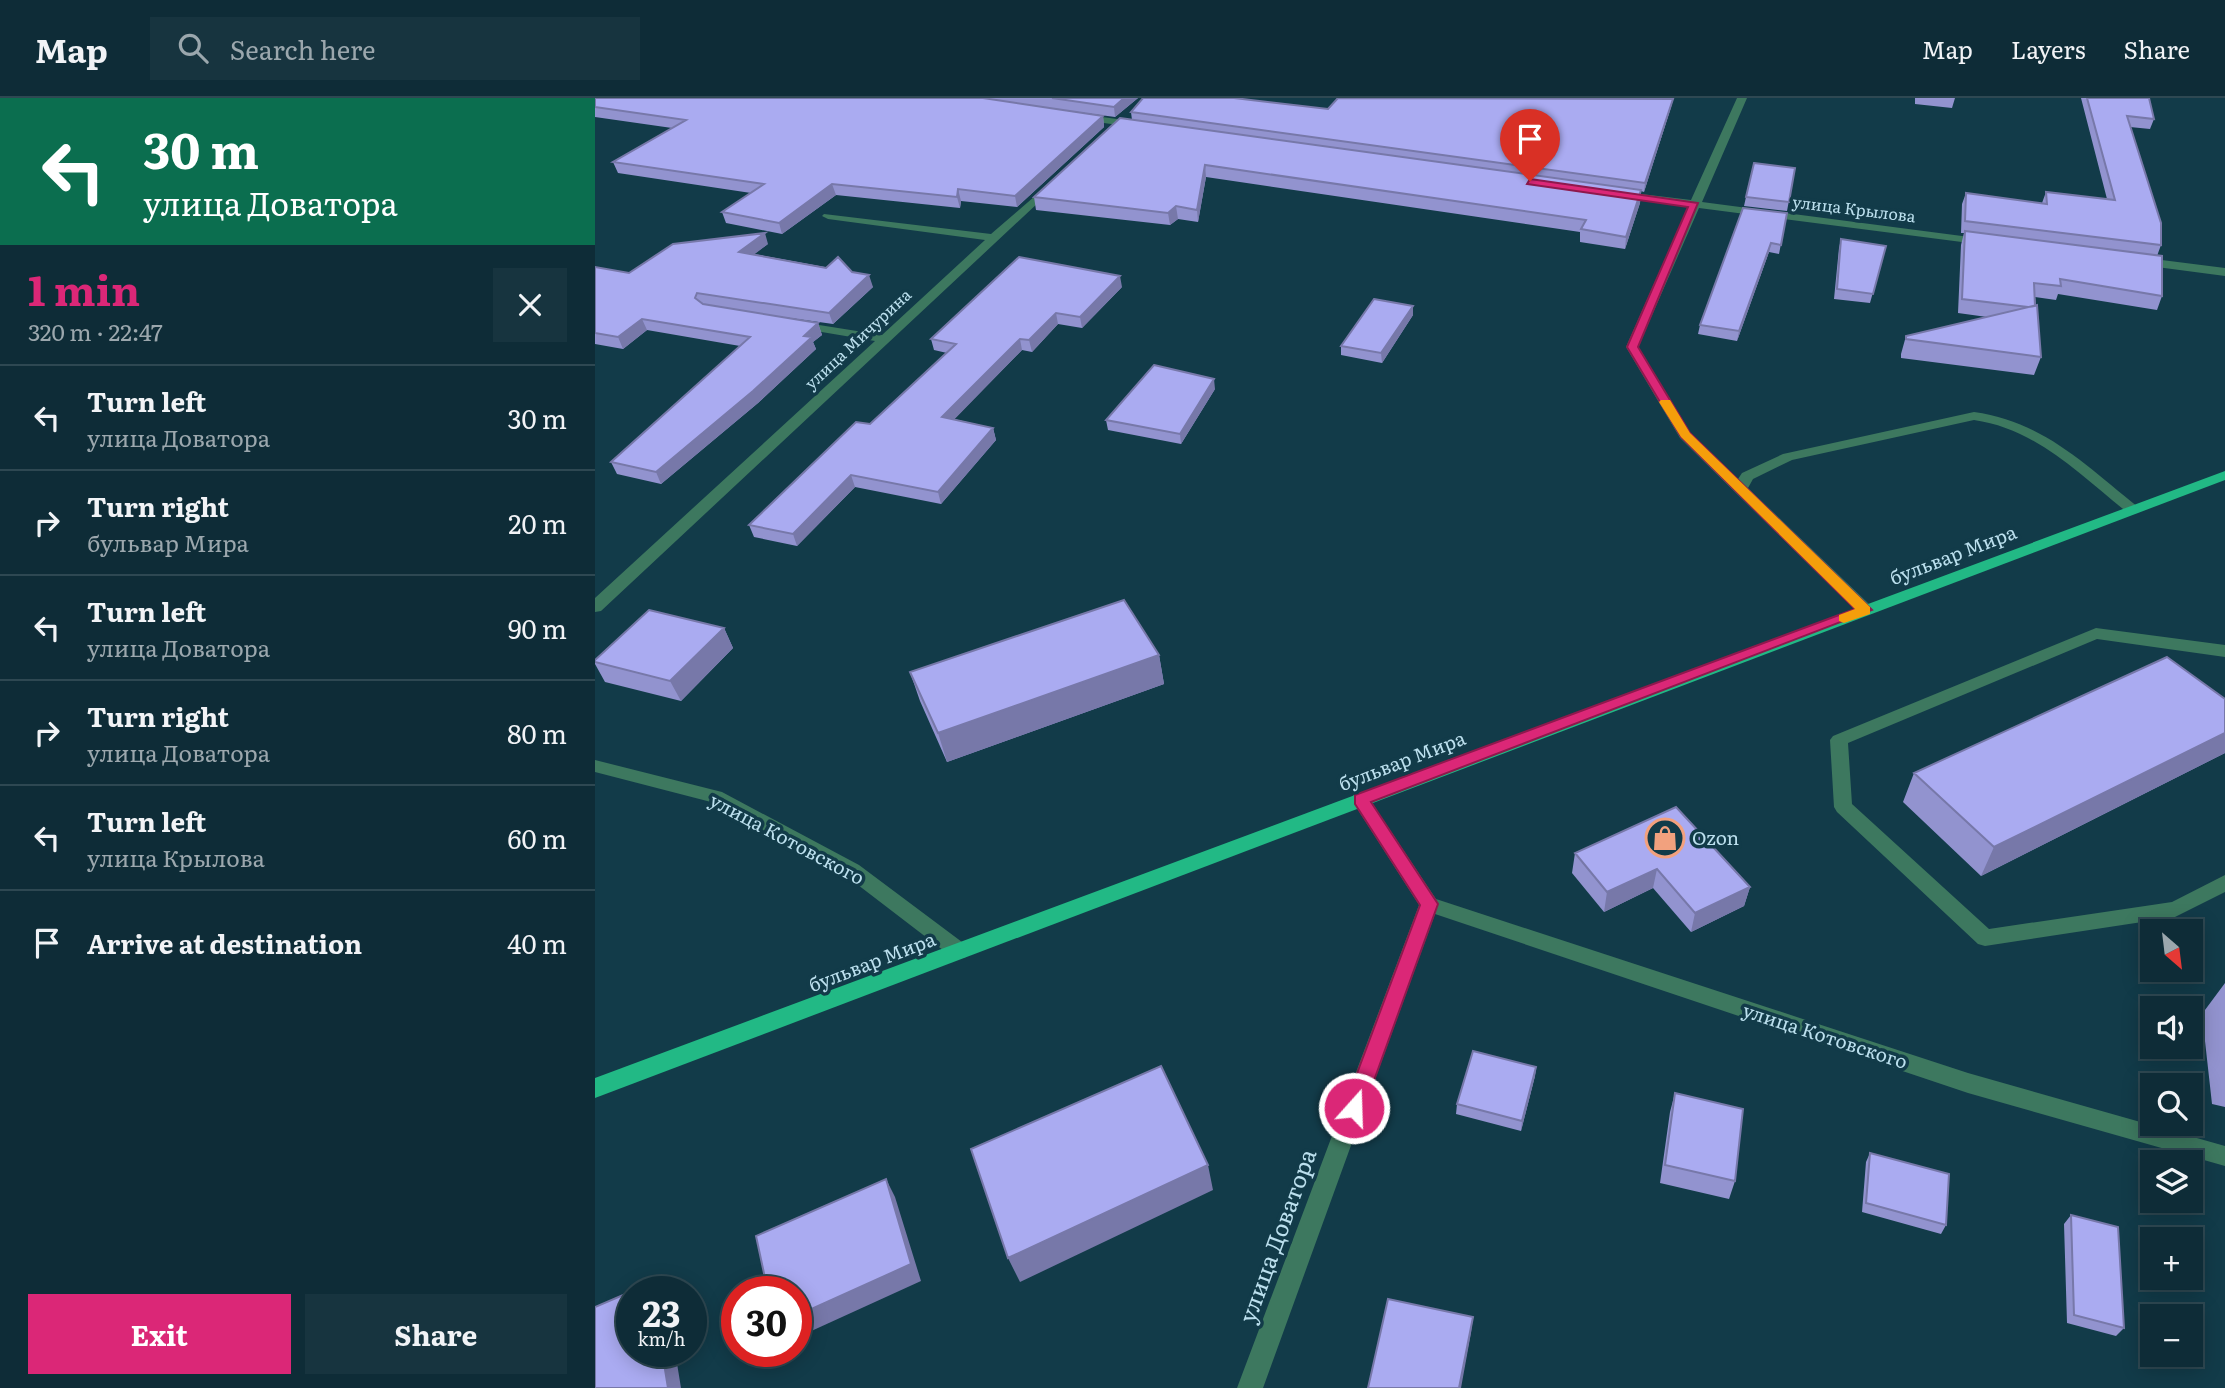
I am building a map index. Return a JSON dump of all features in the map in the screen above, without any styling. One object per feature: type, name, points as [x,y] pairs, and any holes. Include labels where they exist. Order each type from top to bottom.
[{"type":"main road","name":"бульвар Мира","points":[[595,1088],[2225,475]]},
{"type":"street","points":[[1742,98],[1632,347],[1685,435],[1865,610]]},
{"type":"street","points":[[1114,127],[1137,106]]},
{"type":"street","points":[[1067,115],[1114,127],[1147,126]]},
{"type":"street","name":"улица Мичурина","points":[[595,607],[1061,176]]},
{"type":"street","name":"улица Крылова","points":[[1598,191],[1994,243]]},
{"type":"street","points":[[828,216],[993,239]]},
{"type":"street","points":[[2130,260],[2225,272]]},
{"type":"street","points":[[789,323],[885,339]]},
{"type":"street","points":[[1740,489],[1747,477],[1788,457],[1973,416],[1993,417],[2033,433],[2133,510]]},
{"type":"street","points":[[2225,651],[2096,632],[1839,740],[1843,807],[1985,938],[2175,909],[2225,883]]},
{"type":"street","name":"улица Котовского","points":[[595,766],[716,797],[852,870],[959,951]]},
{"type":"street","points":[[1360,799],[1429,904]]},
{"type":"street","name":"улица Котовского","points":[[1429,904],[1968,1083],[2225,1156]]},
{"type":"street","name":"улица Доватора","points":[[1250,1388],[1429,904]]},
{"type":"building","points":[[595,98],[983,98],[1103,116],[1015,196],[958,189],[957,197],[832,184],[779,223],[722,212],[764,184],[613,162],[686,120],[595,107]]},
{"type":"building","points":[[1052,98],[1124,98],[1114,107]]},
{"type":"building","points":[[1143,98],[1234,98],[1328,109],[1338,98],[1673,99],[1645,183],[1131,112]]},
{"type":"building","points":[[2087,98],[2149,98],[2154,119],[2127,116],[2161,223],[2161,245],[1965,221],[1966,193],[2047,204],[2046,192],[2115,200]]},
{"type":"building","points":[[1120,118],[1641,190],[1626,237],[1581,229],[1586,220],[1205,165],[1197,210],[1176,206],[1168,213],[1034,197]]},
{"type":"building","points":[[1754,163],[1795,168],[1789,202],[1746,197]]},
{"type":"building","points":[[1743,208],[1787,213],[1781,245],[1771,243],[1739,331],[1700,325]]},
{"type":"building","points":[[1965,231],[2162,256],[2162,296],[2060,279],[2061,286],[2034,283],[2035,306],[1962,299]]},
{"type":"building","points":[[765,233],[739,252],[826,268],[838,257],[852,272],[869,275],[829,313],[697,293],[695,298],[703,304],[818,323],[804,336],[812,337],[753,391],[656,472],[611,462],[750,337],[642,319],[618,337],[595,333],[595,267],[629,273],[673,244]]},
{"type":"building","points":[[1841,239],[1886,246],[1873,294],[1837,289]]},
{"type":"building","points":[[1019,257],[1120,276],[1080,317],[1056,313],[1029,340],[1020,339],[942,417],[993,428],[938,492],[851,475],[793,534],[749,525],[856,422],[870,424],[956,344],[931,339]]},
{"type":"building","points":[[1374,299],[1413,306],[1381,353],[1341,346]]},
{"type":"building","points":[[2037,305],[2041,357],[1906,339],[1906,336]]},
{"type":"building","points":[[1154,365],[1214,379],[1180,434],[1106,420]]},
{"type":"building","points":[[1124,600],[1159,655],[938,733],[910,672]]},
{"type":"building","points":[[649,610],[724,628],[670,681],[595,662]]},
{"type":"building","points":[[2167,657],[2225,699],[2225,733],[1994,847],[1914,773]]},
{"type":"building","points":[[1676,807],[1750,887],[1695,913],[1657,869],[1607,892],[1575,853]]},
{"type":"building","points":[[1473,1051],[1536,1067],[1522,1121],[1457,1104]]},
{"type":"building","points":[[1161,1066],[1208,1165],[1008,1258],[971,1149]]},
{"type":"building","points":[[1675,1093],[1743,1109],[1735,1181],[1665,1165]]},
{"type":"building","points":[[1870,1153],[1949,1174],[1946,1225],[1866,1203]]},
{"type":"building","points":[[886,1179],[911,1264],[812,1309],[812,1276],[765,1276],[756,1236]]},
{"type":"building","points":[[2071,1215],[2118,1227],[2124,1328],[2074,1315]]},
{"type":"building","points":[[616,1298],[616,1367],[665,1367],[668,1388],[595,1388],[595,1307]]},
{"type":"building","points":[[1388,1299],[1473,1317],[1459,1388],[1368,1388]]},
{"type":"slow traffic","points":[[1665,402],[1685,435],[1865,610],[1844,618]]},
{"type":"place","name":"Ozon","points":[[1665,838]]},
{"type":"route","points":[[1354,1108],[1429,904],[1360,799],[1865,610],[1685,435],[1632,347],[1694,205],[1530,181]]}]
